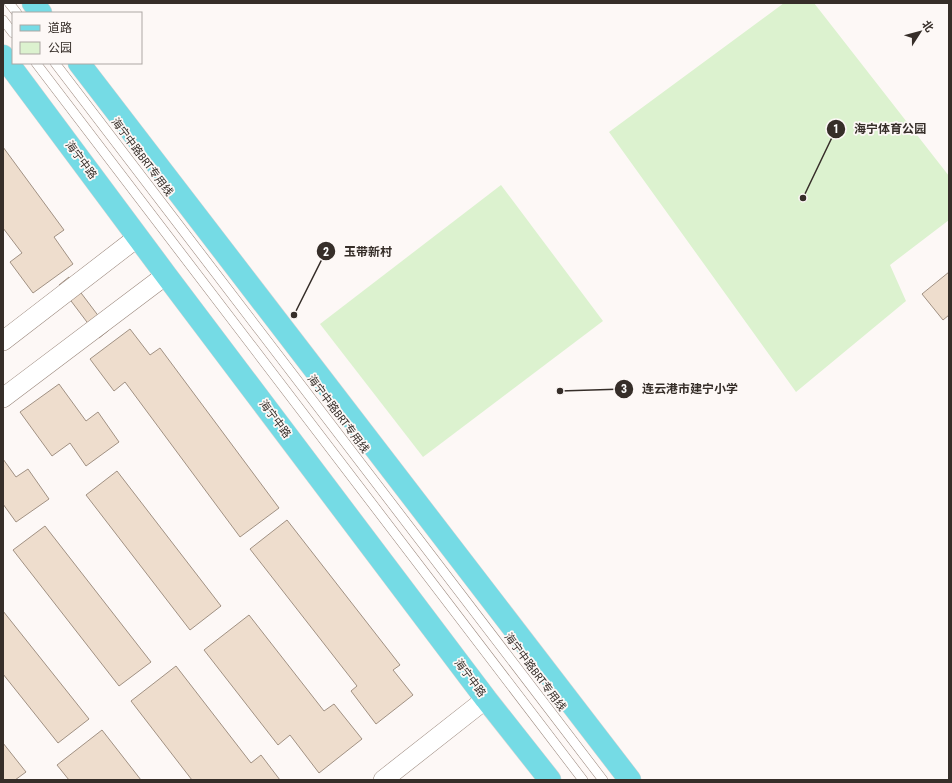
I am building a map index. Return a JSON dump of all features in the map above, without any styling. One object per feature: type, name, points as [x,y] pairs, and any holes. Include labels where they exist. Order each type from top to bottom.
[{"type":"main road","points":[[33,3],[40,12]]},
{"type":"main road","name":"海宁中路","points":[[3,56],[486,699],[550,780]]},
{"type":"main road","points":[[80,64],[630,780]]},
{"type":"street","points":[[3,341],[138,237]]},
{"type":"street","points":[[3,398],[166,274]]},
{"type":"street","points":[[383,780],[486,699]]},
{"type":"lane","points":[[9,3],[16,12]]},
{"type":"lane","points":[[3,20],[12,32]]},
{"type":"lane","points":[[37,64],[583,780]]},
{"type":"lane","name":"海宁中路BRT专用线","points":[[56,64],[603,780]]},
{"type":"green space","points":[[784,3],[814,3],[949,176],[949,220],[890,265],[906,301],[796,392],[609,132]]},
{"type":"green space","points":[[501,185],[603,321],[423,457],[320,324]]},
{"type":"building","points":[[3,147],[64,230],[54,237],[73,264],[33,293],[10,262],[22,253],[3,228]]},
{"type":"building","points":[[949,272],[949,315],[943,320],[922,294]]},
{"type":"building","points":[[69,277],[109,330],[99,338],[59,285]]},
{"type":"building","points":[[130,329],[150,355],[160,348],[279,508],[240,537],[125,382],[114,391],[90,359]]},
{"type":"building","points":[[59,384],[86,421],[98,412],[119,442],[86,466],[70,443],[52,456],[20,412]]},
{"type":"building","points":[[3,459],[16,477],[28,469],[49,499],[16,522],[3,504]]},
{"type":"building","points":[[117,471],[221,606],[190,630],[86,495]]},
{"type":"building","points":[[287,520],[400,665],[393,670],[413,695],[376,724],[351,691],[357,686],[250,549]]},
{"type":"building","points":[[45,526],[151,662],[119,686],[13,550]]},
{"type":"building","points":[[3,611],[89,719],[58,743],[3,674]]},
{"type":"building","points":[[249,615],[324,711],[334,704],[362,739],[319,773],[290,735],[278,745],[204,650]]},
{"type":"building","points":[[176,666],[251,763],[261,755],[280,780],[192,780],[131,701]]},
{"type":"building","points":[[102,730],[141,780],[69,780],[57,765]]},
{"type":"building","points":[[3,743],[26,772],[15,780],[3,780]]},
{"type":"place","name":"海宁体育公园","points":[[803,198]]},
{"type":"place","name":"玉带新村","points":[[294,315]]},
{"type":"place","name":"连云港市建宁小学","points":[[560,391]]}]
